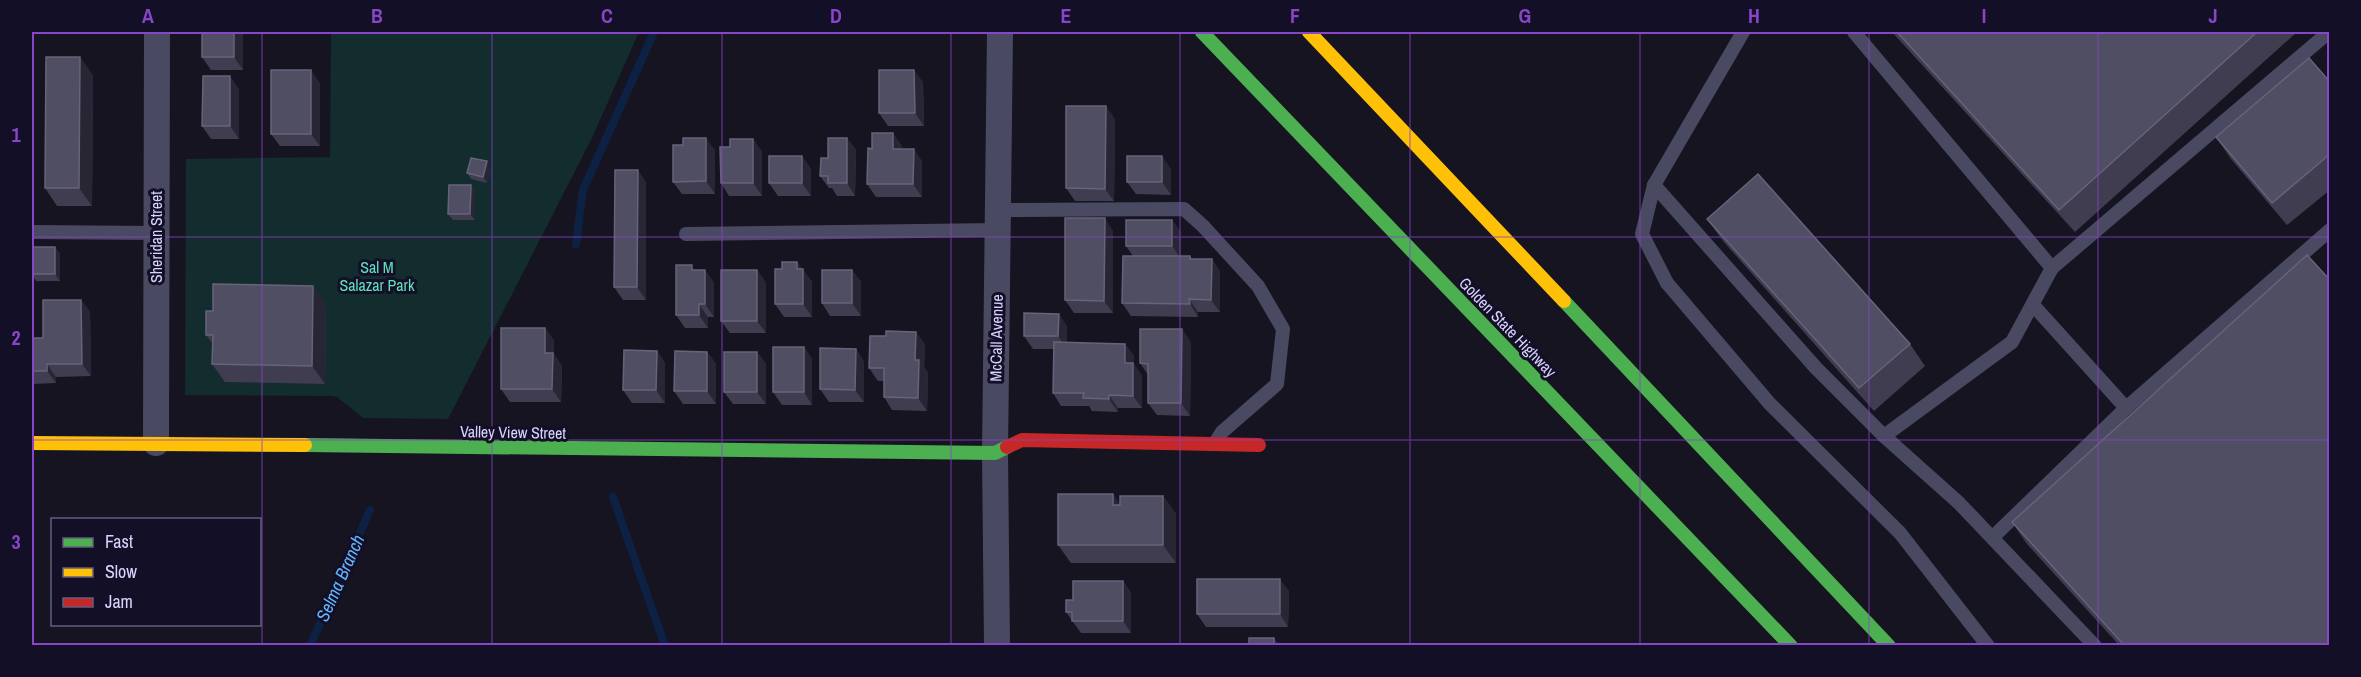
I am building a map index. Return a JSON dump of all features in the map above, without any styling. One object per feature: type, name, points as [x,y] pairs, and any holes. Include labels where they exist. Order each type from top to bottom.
[{"type":"main road","name":"Golden State Highway","points":[[1202,32],[1791,645]]},
{"type":"main road","points":[[1309,32],[1889,645]]},
{"type":"main road","points":[[995,453],[1022,440],[1259,445]]},
{"type":"main road","name":"Valley View Street","points":[[32,443],[995,453]]},
{"type":"street","name":"Sheridan Street","points":[[156,443],[157,32]]},
{"type":"street","name":"McCall Avenue","points":[[997,645],[995,453],[1000,32]]},
{"type":"lane","points":[[1743,32],[1654,185],[1642,234],[1666,283],[1770,404],[1900,533],[1988,645]]},
{"type":"lane","points":[[1854,32],[2052,268]]},
{"type":"lane","points":[[1884,436],[2012,342],[2052,268],[2329,32]]},
{"type":"lane","points":[[1654,185],[1816,368],[1884,436],[1959,503],[2095,645]]},
{"type":"lane","points":[[686,234],[1184,209],[1258,285],[1283,329],[1277,384],[1222,432],[1213,444]]},
{"type":"lane","points":[[1993,537],[2126,408],[2330,231]]},
{"type":"lane","points":[[32,232],[156,233]]},
{"type":"lane","points":[[2033,304],[2126,408]]},
{"type":"green space","name":"Sal M Salazar Park","points":[[331,32],[639,32],[592,138],[448,419],[363,418],[337,397],[332,396],[185,395],[186,159],[330,157]]},
{"type":"building","points":[[202,32],[234,32],[234,57],[202,57]]},
{"type":"building","points":[[1897,32],[2257,32],[2059,210]]},
{"type":"building","points":[[46,57],[80,57],[79,188],[45,188]]},
{"type":"building","points":[[2309,58],[2330,82],[2330,154],[2272,203],[2216,137]]},
{"type":"building","points":[[271,70],[311,70],[311,134],[271,134]]},
{"type":"building","points":[[879,70],[914,70],[915,113],[879,113]]},
{"type":"building","points":[[203,76],[230,76],[230,126],[202,126]]},
{"type":"building","points":[[1066,106],[1106,106],[1105,189],[1066,188]]},
{"type":"building","points":[[872,133],[893,133],[893,149],[914,149],[913,184],[867,184],[868,148],[872,149]]},
{"type":"building","points":[[683,138],[706,138],[706,181],[673,182],[673,145],[683,145]]},
{"type":"building","points":[[828,138],[847,138],[847,183],[828,183],[828,176],[820,176],[821,158],[828,158]]},
{"type":"building","points":[[730,139],[753,139],[753,183],[721,183],[720,147],[730,147]]},
{"type":"building","points":[[769,156],[802,156],[802,183],[769,183]]},
{"type":"building","points":[[1127,156],[1162,156],[1162,182],[1127,182]]},
{"type":"building","points":[[471,158],[487,161],[483,177],[467,173]]},
{"type":"building","points":[[615,170],[638,170],[637,287],[614,287]]},
{"type":"building","points":[[1758,174],[1910,344],[1859,388],[1707,219]]},
{"type":"building","points":[[449,185],[471,185],[470,214],[448,214]]},
{"type":"building","points":[[1065,218],[1105,218],[1104,301],[1065,300]]},
{"type":"building","points":[[1126,220],[1172,220],[1172,246],[1126,246]]},
{"type":"building","points":[[32,247],[55,247],[55,274],[32,274]]},
{"type":"building","points":[[2307,255],[2330,280],[2330,645],[2124,645],[2012,522]]},
{"type":"building","points":[[1123,256],[1190,256],[1190,259],[1212,259],[1211,300],[1189,299],[1190,304],[1122,303]]},
{"type":"building","points":[[782,262],[797,262],[797,269],[803,269],[803,304],[775,304],[775,269],[782,269]]},
{"type":"building","points":[[676,265],[692,265],[692,270],[705,270],[705,304],[699,304],[699,315],[676,315]]},
{"type":"building","points":[[721,270],[757,270],[757,321],[721,321]]},
{"type":"building","points":[[822,270],[852,270],[852,303],[822,303]]},
{"type":"building","points":[[213,284],[313,286],[312,366],[212,364],[213,335],[206,335],[206,311],[213,311]]},
{"type":"building","points":[[43,300],[81,300],[82,364],[47,364],[47,371],[32,371],[32,338],[43,338]]},
{"type":"building","points":[[1024,313],[1059,314],[1058,336],[1024,336]]},
{"type":"building","points":[[501,328],[545,328],[545,353],[553,353],[552,389],[501,389]]},
{"type":"building","points":[[1140,329],[1182,329],[1181,403],[1148,403],[1148,364],[1140,363]]},
{"type":"building","points":[[886,331],[916,332],[915,360],[919,360],[918,398],[884,397],[884,368],[869,368],[870,336],[886,336]]},
{"type":"building","points":[[1054,342],[1125,344],[1125,363],[1133,363],[1133,396],[1109,395],[1109,399],[1083,398],[1084,393],[1053,393]]},
{"type":"building","points":[[773,347],[804,347],[804,392],[773,392]]},
{"type":"building","points":[[820,348],[856,349],[855,390],[820,389]]},
{"type":"building","points":[[624,350],[657,351],[656,390],[623,390]]},
{"type":"building","points":[[675,351],[707,352],[707,391],[674,391]]},
{"type":"building","points":[[724,352],[757,352],[757,392],[724,392]]},
{"type":"building","points":[[1058,494],[1113,494],[1113,505],[1120,505],[1120,496],[1163,496],[1163,545],[1058,545]]},
{"type":"building","points":[[1197,579],[1280,579],[1280,614],[1197,614]]},
{"type":"building","points":[[1073,581],[1123,581],[1123,621],[1072,621],[1072,612],[1066,612],[1066,600],[1073,600]]},
{"type":"building","points":[[1249,638],[1274,638],[1274,645],[1249,645]]},
{"type":"waterway","points":[[576,244],[583,190],[654,32]]},
{"type":"waterway","points":[[613,497],[665,646]]},
{"type":"waterway","name":"Selma Branch","points":[[310,646],[370,510]]},
{"type":"traffic: fast","points":[[1202,32],[1791,646]]},
{"type":"traffic: fast","points":[[1564,301],[1889,646]]},
{"type":"traffic: fast","points":[[305,445],[995,453],[1007,447]]},
{"type":"traffic: slow","points":[[1309,32],[1564,301]]},
{"type":"traffic: slow","points":[[32,443],[305,445]]},
{"type":"traffic: jam","points":[[1007,447],[1022,440],[1259,445]]}]
